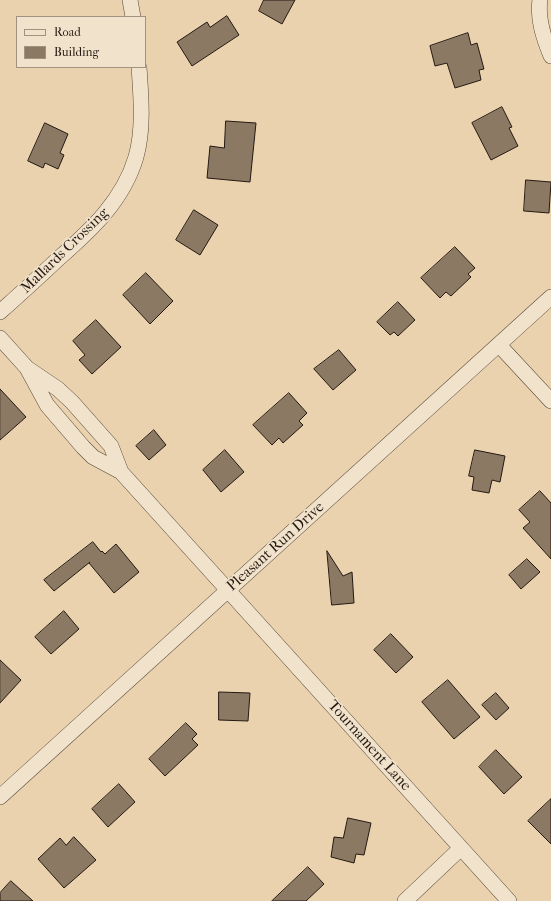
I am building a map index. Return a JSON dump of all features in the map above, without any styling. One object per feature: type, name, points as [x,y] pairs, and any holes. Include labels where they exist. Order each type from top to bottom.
[{"type":"street","points":[[130,0],[132,16]]},
{"type":"street","points":[[540,0],[539,7],[542,30],[551,56]]},
{"type":"street","name":"Mallards Crossing","points":[[0,312],[92,229],[111,208],[124,187],[137,156],[141,119],[138,68]]},
{"type":"street","name":"Pleasant Run Drive","points":[[0,797],[551,297]]},
{"type":"street","points":[[0,338],[27,368],[47,405],[83,447],[93,458],[121,472]]},
{"type":"street","points":[[499,345],[551,402]]},
{"type":"street","points":[[27,368],[58,389],[72,402],[111,446],[121,472]]},
{"type":"street","name":"Tournament Lane","points":[[121,472],[509,901]]},
{"type":"street","points":[[405,901],[461,848]]},
{"type":"building","points":[[264,0],[295,0],[282,24],[259,11]]},
{"type":"building","points":[[227,16],[239,35],[192,66],[177,42],[207,22],[210,27]]},
{"type":"building","points":[[468,33],[471,45],[477,43],[484,69],[479,70],[481,80],[455,88],[447,63],[435,66],[430,46]]},
{"type":"building","points":[[502,107],[512,127],[509,128],[518,146],[491,160],[472,123]]},
{"type":"building","points":[[226,121],[256,123],[250,182],[207,178],[210,146],[224,148]]},
{"type":"building","points":[[45,123],[68,134],[60,153],[64,155],[58,169],[45,163],[43,168],[28,161]]},
{"type":"building","points":[[526,180],[551,182],[549,213],[524,211]]},
{"type":"building","points":[[194,210],[218,225],[200,255],[176,240]]},
{"type":"building","points":[[455,247],[475,268],[468,274],[471,277],[451,296],[446,292],[440,298],[421,278]]},
{"type":"building","points":[[146,273],[173,301],[150,324],[123,295]]},
{"type":"building","points":[[398,302],[415,320],[398,336],[394,332],[390,335],[377,322]]},
{"type":"building","points":[[96,320],[121,347],[92,374],[79,360],[85,355],[73,341]]},
{"type":"building","points":[[339,350],[356,370],[333,390],[314,369]]},
{"type":"building","points":[[0,389],[26,417],[0,440]]},
{"type":"building","points":[[289,393],[307,413],[299,421],[303,425],[283,443],[279,438],[272,445],[253,425]]},
{"type":"building","points":[[154,430],[166,445],[149,460],[136,446]]},
{"type":"building","points":[[225,450],[244,472],[221,492],[203,470]]},
{"type":"building","points":[[475,450],[505,456],[500,482],[492,480],[489,493],[472,490],[474,477],[469,476]]},
{"type":"building","points":[[540,491],[551,503],[551,559],[523,528],[530,522],[519,510]]},
{"type":"building","points":[[93,542],[101,552],[102,551],[105,554],[116,544],[139,572],[114,593],[89,563],[90,562],[54,591],[44,580]]},
{"type":"building","points":[[327,551],[343,576],[352,572],[354,603],[332,605]]},
{"type":"building","points":[[527,559],[540,572],[521,589],[509,575]]},
{"type":"building","points":[[64,611],[79,629],[51,654],[35,637]]},
{"type":"building","points":[[391,634],[413,657],[396,673],[374,650]]},
{"type":"building","points":[[0,660],[21,680],[0,703]]},
{"type":"building","points":[[448,680],[480,717],[454,739],[422,702]]},
{"type":"building","points":[[219,692],[250,693],[248,721],[219,720]]},
{"type":"building","points":[[496,693],[509,708],[496,720],[482,705]]},
{"type":"building","points":[[186,723],[197,734],[192,739],[198,745],[165,776],[149,759]]},
{"type":"building","points":[[496,750],[522,777],[504,794],[479,767]]},
{"type":"building","points":[[119,784],[135,802],[108,827],[92,809]]},
{"type":"building","points":[[551,799],[551,844],[528,821]]},
{"type":"building","points":[[348,818],[371,823],[364,855],[356,854],[354,863],[331,857],[334,837],[343,838]]},
{"type":"building","points":[[74,837],[96,860],[64,888],[38,859],[60,838],[66,845]]},
{"type":"building","points":[[308,867],[324,884],[306,901],[272,901]]},
{"type":"building","points":[[11,881],[33,901],[0,901],[0,893]]}]
